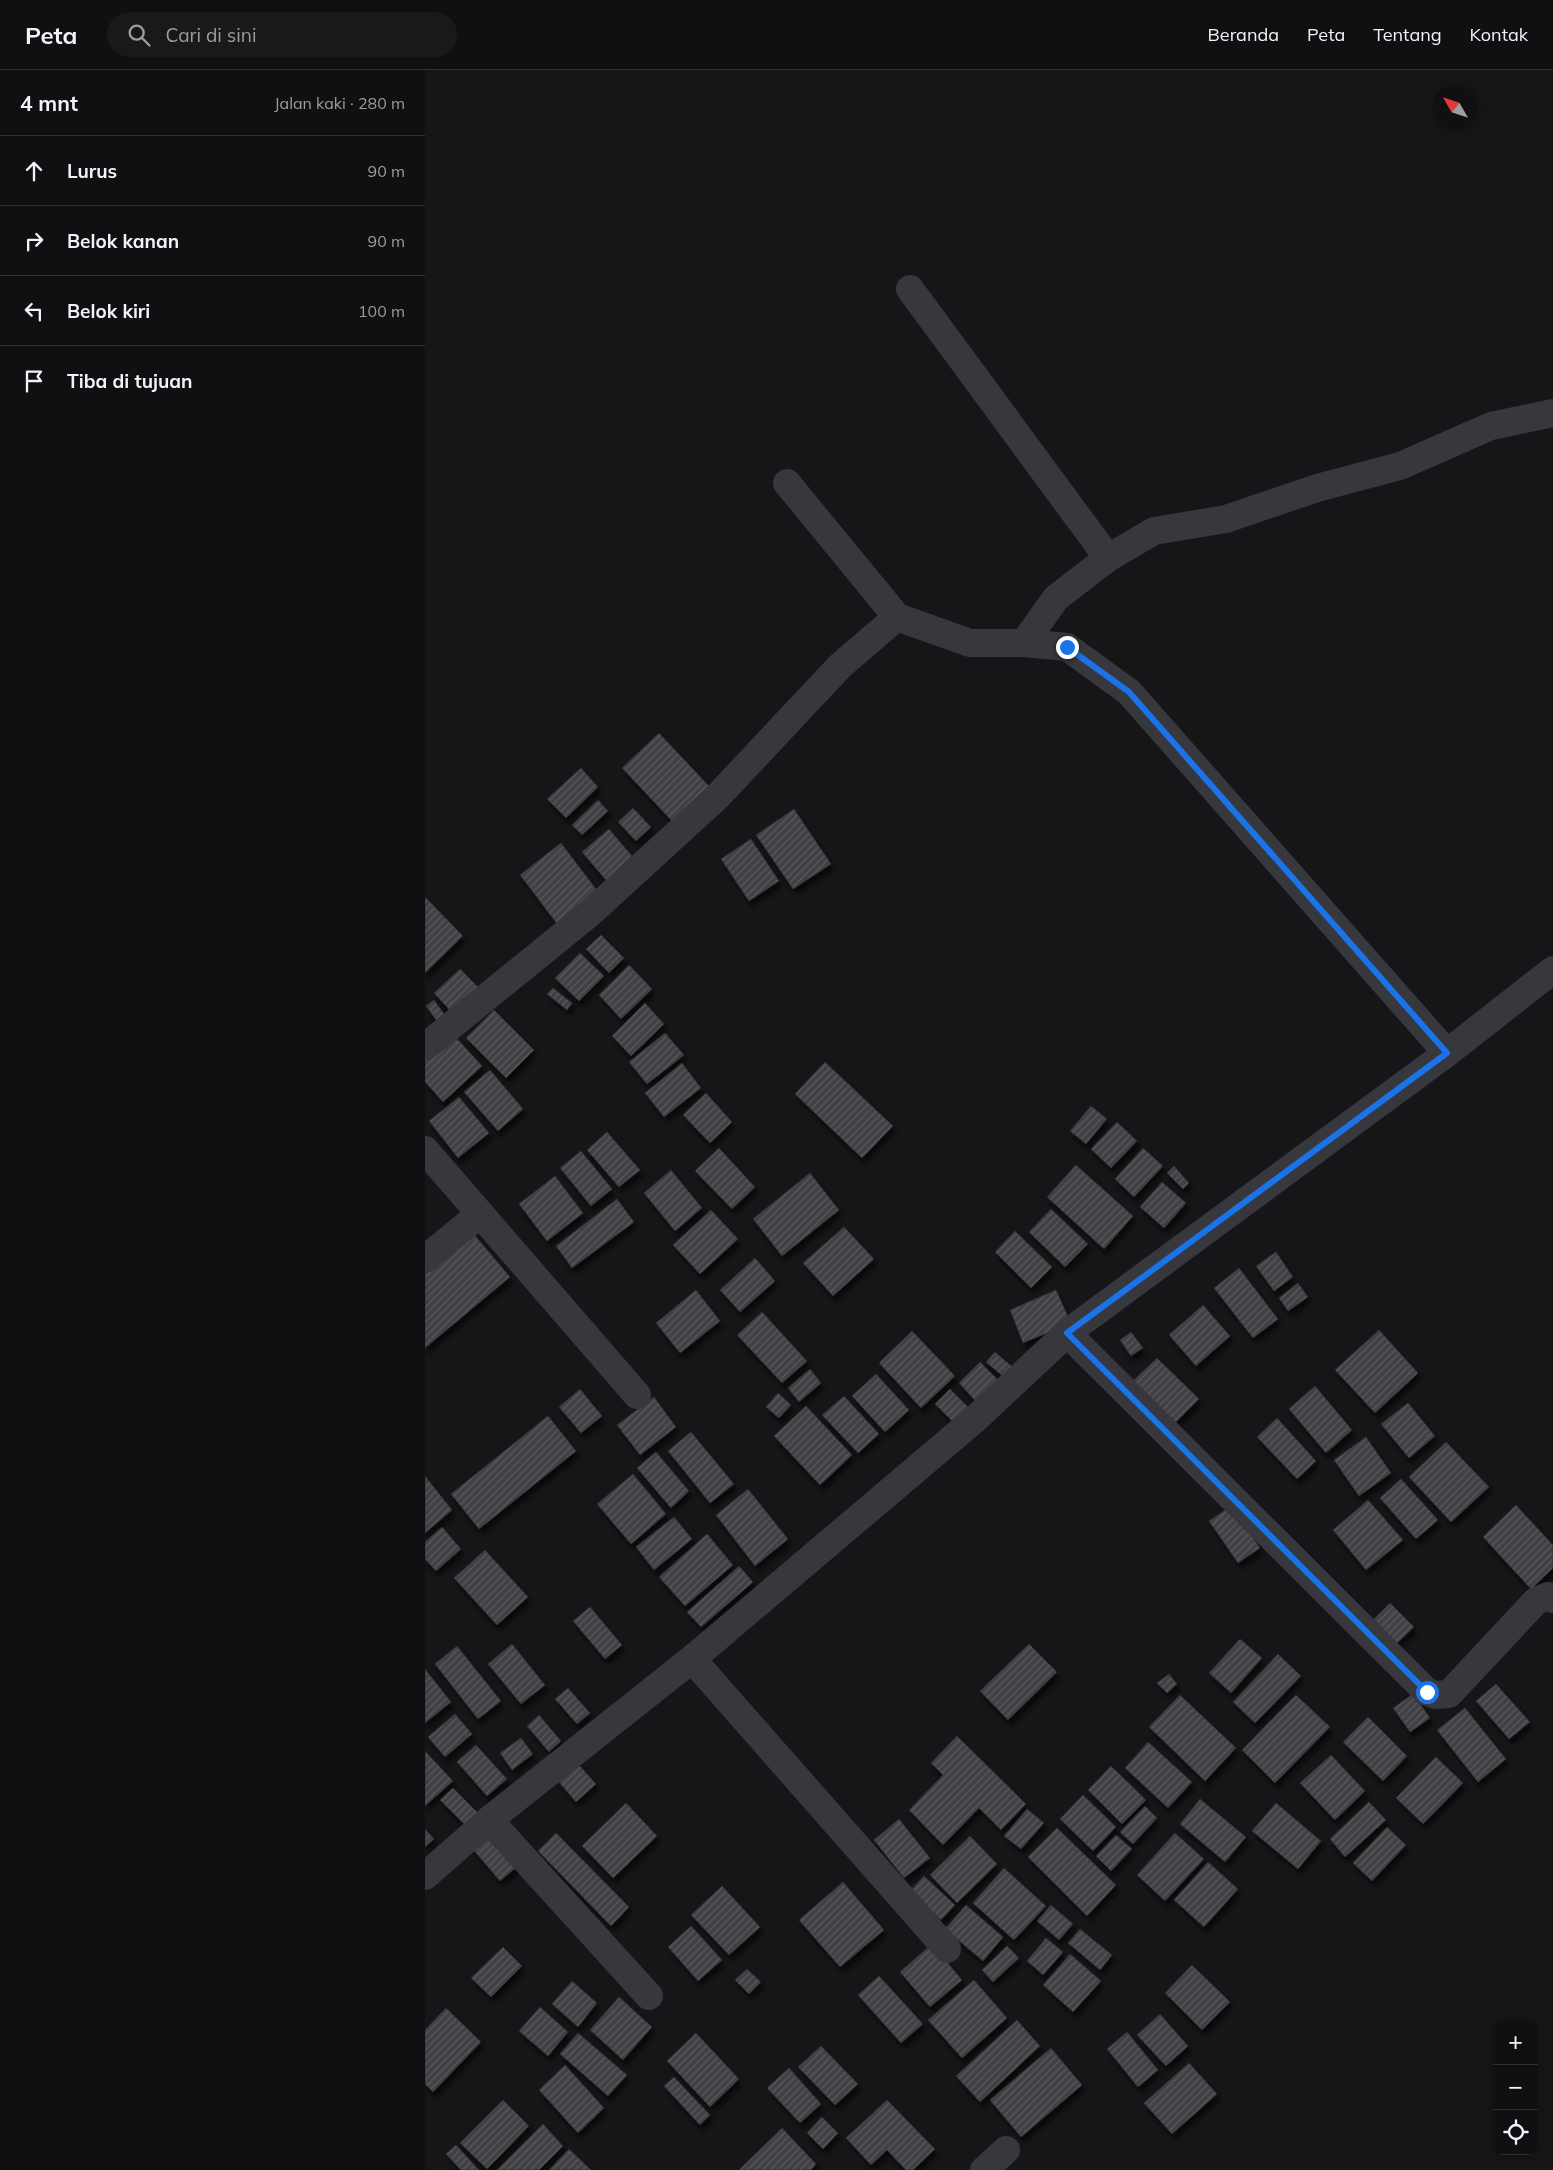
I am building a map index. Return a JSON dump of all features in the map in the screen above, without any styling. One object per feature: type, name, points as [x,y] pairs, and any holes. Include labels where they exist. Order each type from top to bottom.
[{"type":"street","points":[[910,289],[1108,558]]},
{"type":"street","points":[[1024,643],[1056,598],[1108,558],[1154,531],[1226,519],[1317,488],[1400,466],[1491,426],[1553,412]]},
{"type":"street","points":[[787,484],[897,617],[970,643],[1024,643],[1067,647],[1129,692],[1447,1053]]},
{"type":"street","points":[[425,1047],[589,914],[717,797],[840,666],[897,617]]},
{"type":"street","points":[[425,1876],[489,1820],[692,1659],[974,1420],[1067,1333],[1447,1053],[1553,970]]},
{"type":"street","points":[[425,1150],[637,1395]]},
{"type":"street","points":[[425,1259],[480,1214]]},
{"type":"street","points":[[1067,1333],[1427,1692],[1437,1695],[1449,1694],[1536,1602],[1548,1596],[1553,1599]]},
{"type":"street","points":[[692,1659],[947,1949]]},
{"type":"street","points":[[489,1820],[649,1996]]},
{"type":"street","points":[[984,2170],[1006,2150]]},
{"type":"building","points":[[659,733],[709,786],[672,821],[622,768]]},
{"type":"building","points":[[581,768],[598,787],[566,818],[547,799]]},
{"type":"building","points":[[598,800],[608,811],[582,835],[572,825]]},
{"type":"building","points":[[633,808],[651,827],[636,841],[618,822]]},
{"type":"building","points":[[794,809],[831,864],[793,889],[756,835]]},
{"type":"building","points":[[609,829],[638,863],[611,886],[582,852]]},
{"type":"building","points":[[751,839],[779,881],[749,901],[721,859]]},
{"type":"building","points":[[561,843],[599,893],[558,925],[520,875]]},
{"type":"building","points":[[425,897],[463,936],[425,973]]},
{"type":"building","points":[[601,935],[624,958],[609,973],[586,949]]},
{"type":"building","points":[[580,953],[604,976],[579,1001],[555,978]]},
{"type":"building","points":[[629,965],[652,989],[621,1019],[599,995]]},
{"type":"building","points":[[460,969],[483,992],[457,1018],[434,993]]},
{"type":"building","points":[[553,988],[572,1003],[567,1010],[547,994]]},
{"type":"building","points":[[434,1000],[447,1018],[439,1024],[426,1006]]},
{"type":"building","points":[[645,1003],[664,1024],[631,1056],[612,1036]]},
{"type":"building","points":[[494,1010],[534,1050],[506,1078],[466,1038]]},
{"type":"building","points":[[452,1033],[482,1066],[443,1102],[425,1082],[425,1059]]},
{"type":"building","points":[[665,1033],[684,1055],[647,1084],[629,1062]]},
{"type":"building","points":[[825,1062],[893,1126],[862,1158],[795,1094]]},
{"type":"building","points":[[682,1063],[701,1088],[664,1117],[645,1093]]},
{"type":"building","points":[[490,1070],[523,1109],[498,1131],[464,1092]]},
{"type":"building","points":[[706,1093],[732,1122],[710,1143],[683,1115]]},
{"type":"building","points":[[459,1097],[489,1133],[458,1158],[429,1121]]},
{"type":"building","points":[[1091,1106],[1107,1119],[1086,1144],[1070,1131]]},
{"type":"building","points":[[1117,1122],[1137,1141],[1111,1168],[1091,1149]]},
{"type":"building","points":[[607,1132],[640,1170],[619,1187],[587,1150]]},
{"type":"building","points":[[719,1148],[755,1187],[732,1209],[695,1171]]},
{"type":"building","points":[[1143,1148],[1163,1166],[1134,1197],[1115,1179]]},
{"type":"building","points":[[581,1151],[612,1189],[591,1206],[560,1168]]},
{"type":"building","points":[[1076,1165],[1133,1216],[1104,1249],[1047,1197]]},
{"type":"building","points":[[1174,1166],[1189,1183],[1183,1189],[1167,1173]]},
{"type":"building","points":[[671,1170],[702,1208],[675,1231],[644,1193]]},
{"type":"building","points":[[810,1173],[839,1210],[782,1256],[753,1219]]},
{"type":"building","points":[[555,1176],[583,1213],[547,1241],[519,1204]]},
{"type":"building","points":[[1162,1182],[1186,1203],[1164,1228],[1140,1207]]},
{"type":"building","points":[[617,1199],[634,1222],[572,1268],[556,1246]]},
{"type":"building","points":[[1051,1209],[1088,1244],[1065,1267],[1029,1232]]},
{"type":"building","points":[[711,1210],[738,1239],[700,1274],[673,1245]]},
{"type":"building","points":[[844,1227],[874,1259],[833,1296],[803,1263]]},
{"type":"building","points":[[1015,1231],[1052,1267],[1031,1288],[995,1252]]},
{"type":"building","points":[[472,1232],[510,1277],[425,1348],[425,1271]]},
{"type":"building","points":[[1276,1252],[1293,1277],[1274,1291],[1256,1266]]},
{"type":"building","points":[[755,1258],[775,1281],[740,1312],[720,1290]]},
{"type":"building","points":[[1239,1268],[1278,1319],[1253,1338],[1214,1288]]},
{"type":"building","points":[[1298,1283],[1308,1297],[1288,1311],[1279,1298]]},
{"type":"building","points":[[696,1290],[720,1321],[680,1353],[656,1323]]},
{"type":"building","points":[[1056,1290],[1071,1323],[1023,1343],[1010,1310]]},
{"type":"building","points":[[1203,1305],[1230,1336],[1196,1366],[1169,1335]]},
{"type":"building","points":[[762,1312],[807,1361],[782,1383],[737,1335]]},
{"type":"building","points":[[1379,1330],[1418,1373],[1375,1413],[1335,1370]]},
{"type":"building","points":[[912,1331],[955,1376],[921,1408],[879,1363]]},
{"type":"building","points":[[1131,1332],[1143,1348],[1131,1356],[1120,1340]]},
{"type":"building","points":[[995,1352],[1016,1370],[1007,1380],[986,1362]]},
{"type":"building","points":[[1157,1358],[1199,1399],[1175,1423],[1133,1381]]},
{"type":"building","points":[[980,1362],[1004,1386],[981,1407],[959,1383]]},
{"type":"building","points":[[810,1369],[821,1383],[799,1402],[788,1388]]},
{"type":"building","points":[[876,1374],[909,1410],[885,1432],[852,1396]]},
{"type":"building","points":[[1315,1386],[1352,1430],[1326,1453],[1289,1409]]},
{"type":"building","points":[[580,1389],[602,1416],[581,1433],[559,1407]]},
{"type":"building","points":[[950,1389],[972,1411],[957,1426],[935,1404]]},
{"type":"building","points":[[778,1393],[791,1405],[779,1418],[766,1407]]},
{"type":"building","points":[[844,1396],[879,1434],[858,1453],[822,1415]]},
{"type":"building","points":[[654,1397],[676,1427],[640,1455],[617,1425]]},
{"type":"building","points":[[1408,1403],[1435,1436],[1409,1458],[1381,1424]]},
{"type":"building","points":[[806,1406],[852,1455],[820,1485],[774,1436]]},
{"type":"building","points":[[548,1416],[576,1451],[479,1529],[451,1494]]},
{"type":"building","points":[[1277,1418],[1316,1461],[1297,1479],[1257,1437]]},
{"type":"building","points":[[691,1432],[734,1484],[710,1503],[668,1451]]},
{"type":"building","points":[[1366,1437],[1391,1473],[1359,1496],[1334,1460]]},
{"type":"building","points":[[1446,1442],[1489,1487],[1451,1522],[1409,1477]]},
{"type":"building","points":[[656,1452],[689,1491],[671,1508],[637,1468]]},
{"type":"building","points":[[633,1474],[666,1514],[631,1544],[597,1504]]},
{"type":"building","points":[[425,1476],[452,1510],[425,1533]]},
{"type":"building","points":[[1401,1479],[1438,1520],[1416,1539],[1380,1498]]},
{"type":"building","points":[[748,1489],[788,1539],[755,1566],[716,1515]]},
{"type":"building","points":[[1368,1500],[1403,1540],[1366,1570],[1333,1530]]},
{"type":"building","points":[[1516,1505],[1553,1545],[1553,1568],[1531,1589],[1483,1537]]},
{"type":"building","points":[[1231,1506],[1260,1548],[1238,1563],[1209,1521]]},
{"type":"building","points":[[674,1517],[692,1539],[654,1570],[636,1547]]},
{"type":"building","points":[[442,1527],[461,1549],[436,1571],[425,1559],[425,1542]]},
{"type":"building","points":[[707,1534],[733,1565],[685,1606],[659,1577]]},
{"type":"building","points":[[485,1550],[528,1597],[497,1625],[454,1578]]},
{"type":"building","points":[[739,1566],[753,1582],[701,1627],[687,1612]]},
{"type":"building","points":[[1390,1603],[1414,1627],[1396,1644],[1373,1620]]},
{"type":"building","points":[[590,1607],[622,1645],[605,1659],[573,1621]]},
{"type":"building","points":[[1240,1639],[1262,1658],[1231,1693],[1209,1673]]},
{"type":"building","points":[[512,1644],[545,1685],[521,1704],[488,1664]]},
{"type":"building","points":[[1029,1644],[1057,1672],[1008,1720],[980,1691]]},
{"type":"building","points":[[457,1646],[501,1701],[478,1719],[435,1664]]},
{"type":"building","points":[[1278,1654],[1301,1676],[1255,1723],[1233,1702]]},
{"type":"building","points":[[425,1669],[451,1702],[425,1723]]},
{"type":"building","points":[[1169,1674],[1177,1684],[1167,1693],[1157,1683]]},
{"type":"building","points":[[1496,1684],[1530,1722],[1509,1739],[1476,1701]]},
{"type":"building","points":[[568,1688],[590,1713],[577,1724],[555,1699]]},
{"type":"building","points":[[1413,1694],[1430,1718],[1410,1732],[1393,1708]]},
{"type":"building","points":[[1180,1695],[1236,1748],[1205,1781],[1149,1727]]},
{"type":"building","points":[[1296,1695],[1330,1727],[1275,1783],[1242,1750]]},
{"type":"building","points":[[1465,1708],[1506,1759],[1478,1782],[1437,1730]]},
{"type":"building","points":[[455,1714],[472,1734],[445,1757],[428,1737]]},
{"type":"building","points":[[539,1715],[561,1741],[549,1752],[527,1726]]},
{"type":"building","points":[[1368,1717],[1407,1756],[1383,1781],[1343,1742]]},
{"type":"building","points":[[957,1736],[1026,1804],[1001,1830],[979,1808],[943,1845],[909,1810],[943,1775],[931,1763]]},
{"type":"building","points":[[521,1738],[533,1754],[512,1770],[500,1753]]},
{"type":"building","points":[[1148,1742],[1192,1782],[1168,1808],[1125,1768]]},
{"type":"building","points":[[476,1745],[507,1779],[487,1796],[457,1762]]},
{"type":"building","points":[[425,1751],[453,1781],[425,1806]]},
{"type":"building","points":[[1331,1755],[1365,1791],[1335,1820],[1300,1783]]},
{"type":"building","points":[[1436,1757],[1463,1783],[1423,1824],[1396,1798]]},
{"type":"building","points":[[578,1764],[596,1784],[576,1802],[558,1781]]},
{"type":"building","points":[[1111,1766],[1146,1800],[1122,1824],[1088,1790]]},
{"type":"building","points":[[453,1788],[478,1813],[465,1825],[440,1800]]},
{"type":"building","points":[[1083,1795],[1116,1827],[1093,1851],[1060,1819]]},
{"type":"building","points":[[1200,1799],[1246,1837],[1225,1862],[1180,1824]]},
{"type":"building","points":[[1369,1802],[1386,1820],[1345,1857],[1330,1839]]},
{"type":"building","points":[[626,1803],[657,1836],[613,1878],[582,1846]]},
{"type":"building","points":[[1276,1803],[1321,1841],[1298,1869],[1252,1831]]},
{"type":"building","points":[[1145,1806],[1157,1818],[1133,1844],[1120,1832]]},
{"type":"building","points":[[1027,1809],[1044,1823],[1021,1849],[1004,1836]]},
{"type":"building","points":[[899,1819],[930,1858],[904,1878],[874,1840]]},
{"type":"building","points":[[1387,1827],[1406,1845],[1372,1881],[1353,1863]]},
{"type":"building","points":[[1057,1828],[1116,1885],[1087,1916],[1028,1857]]},
{"type":"building","points":[[425,1829],[434,1839],[425,1847]]},
{"type":"building","points":[[490,1832],[519,1865],[500,1881],[471,1847]]},
{"type":"building","points":[[556,1833],[629,1907],[611,1926],[538,1851]]},
{"type":"building","points":[[1175,1833],[1204,1859],[1165,1901],[1137,1875]]},
{"type":"building","points":[[1116,1835],[1132,1849],[1111,1871],[1096,1856]]},
{"type":"building","points":[[970,1836],[997,1864],[957,1903],[930,1875]]},
{"type":"building","points":[[1208,1862],[1238,1889],[1204,1927],[1174,1900]]},
{"type":"building","points":[[1004,1868],[1046,1906],[1014,1940],[973,1903]]},
{"type":"building","points":[[924,1876],[955,1905],[941,1920],[910,1891]]},
{"type":"building","points":[[843,1882],[884,1930],[840,1967],[799,1920]]},
{"type":"building","points":[[722,1886],[760,1927],[729,1955],[691,1915]]},
{"type":"building","points":[[966,1905],[1003,1937],[983,1961],[945,1929]]},
{"type":"building","points":[[1051,1905],[1073,1924],[1059,1940],[1037,1921]]},
{"type":"building","points":[[691,1926],[722,1960],[698,1981],[668,1947]]},
{"type":"building","points":[[1080,1929],[1112,1955],[1100,1970],[1068,1943]]},
{"type":"building","points":[[1046,1938],[1063,1952],[1043,1975],[1027,1961]]},
{"type":"building","points":[[932,1944],[962,1980],[930,2007],[900,1972]]},
{"type":"building","points":[[1007,1946],[1019,1958],[993,1982],[982,1970]]},
{"type":"building","points":[[503,1947],[522,1966],[491,1997],[471,1978]]},
{"type":"building","points":[[1070,1954],[1101,1981],[1073,2012],[1043,1985]]},
{"type":"building","points":[[1192,1965],[1230,2002],[1202,2030],[1165,1993]]},
{"type":"building","points":[[747,1969],[761,1982],[749,1994],[735,1980]]},
{"type":"building","points":[[879,1976],[923,2024],[901,2043],[858,1995]]},
{"type":"building","points":[[974,1980],[1007,2018],[962,2058],[928,2020]]},
{"type":"building","points":[[572,1981],[597,2003],[578,2027],[552,2004]]},
{"type":"building","points":[[619,1997],[652,2027],[623,2060],[590,2030]]},
{"type":"building","points":[[540,2007],[568,2032],[548,2056],[519,2031]]},
{"type":"building","points":[[446,2008],[481,2042],[433,2092],[425,2084],[425,2030]]},
{"type":"building","points":[[1160,2014],[1188,2046],[1166,2066],[1137,2035]]},
{"type":"building","points":[[1017,2020],[1040,2046],[980,2102],[956,2076]]},
{"type":"building","points":[[1127,2032],[1158,2070],[1138,2087],[1107,2049]]},
{"type":"building","points":[[578,2033],[627,2075],[608,2096],[560,2054]]},
{"type":"building","points":[[696,2033],[739,2079],[710,2107],[667,2061]]},
{"type":"building","points":[[821,2046],[858,2084],[835,2105],[798,2067]]},
{"type":"building","points":[[1051,2048],[1082,2085],[1021,2137],[990,2100]]},
{"type":"building","points":[[1189,2063],[1217,2094],[1172,2134],[1144,2103]]},
{"type":"building","points":[[565,2065],[604,2108],[578,2133],[539,2090]]},
{"type":"building","points":[[789,2068],[821,2104],[800,2123],[767,2088]]},
{"type":"building","points":[[674,2077],[710,2115],[700,2125],[664,2086]]},
{"type":"building","points":[[503,2100],[529,2126],[487,2169],[460,2143]]},
{"type":"building","points":[[887,2100],[935,2149],[913,2170],[906,2170],[887,2150],[871,2165],[846,2138]]},
{"type":"building","points":[[822,2117],[838,2133],[823,2149],[807,2133]]},
{"type":"building","points":[[543,2124],[563,2146],[539,2170],[497,2170]]},
{"type":"building","points":[[782,2128],[816,2164],[811,2170],[739,2170]]},
{"type":"building","points":[[456,2145],[479,2170],[461,2170],[446,2154]]},
{"type":"building","points":[[569,2149],[591,2170],[549,2170]]},
{"type":"route","points":[[1067,647],[1129,692],[1447,1053],[1067,1333],[1427,1692]]}]
